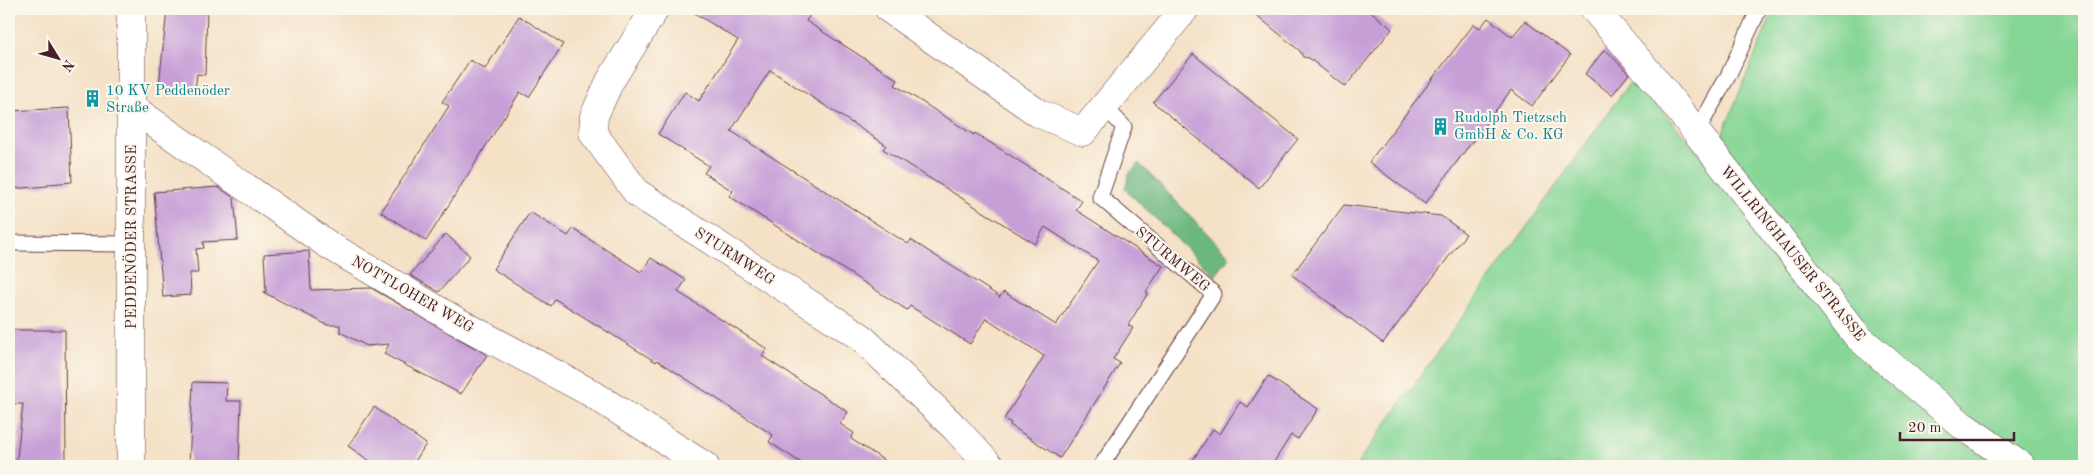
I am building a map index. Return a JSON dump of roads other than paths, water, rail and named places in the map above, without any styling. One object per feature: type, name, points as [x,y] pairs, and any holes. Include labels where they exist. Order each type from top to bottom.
[{"type":"street","name":"PEDDENÖDER STRASSE","points":[[131,9],[131,466]]},
{"type":"street","name":"STURMWEG","points":[[655,9],[610,81],[594,116],[593,133],[622,174],[637,193],[861,337],[955,428],[990,466]]},
{"type":"street","points":[[889,9],[1038,113],[1083,132],[1185,9]]},
{"type":"street","name":"WILLRINGHAUSER STRASSE","points":[[1594,9],[1656,81],[1858,337],[1962,425],[2022,466]]},
{"type":"street","name":"NOTTLOHER WEG","points":[[131,107],[327,244],[453,319],[591,393],[705,466]]},
{"type":"lane","points":[[1696,132],[1728,76],[1760,9]]},
{"type":"lane","name":"STURMWEG","points":[[1101,466],[1214,294],[1100,198],[1124,128],[1104,106]]},
{"type":"lane","points":[[9,243],[131,244]]},
{"type":"place","name":"10 KV Peddenöder Straße","points":[[92,99]]},
{"type":"place","name":"Rudolph Tietzsch GmbH & Co. KG","points":[[1440,126]]}]
